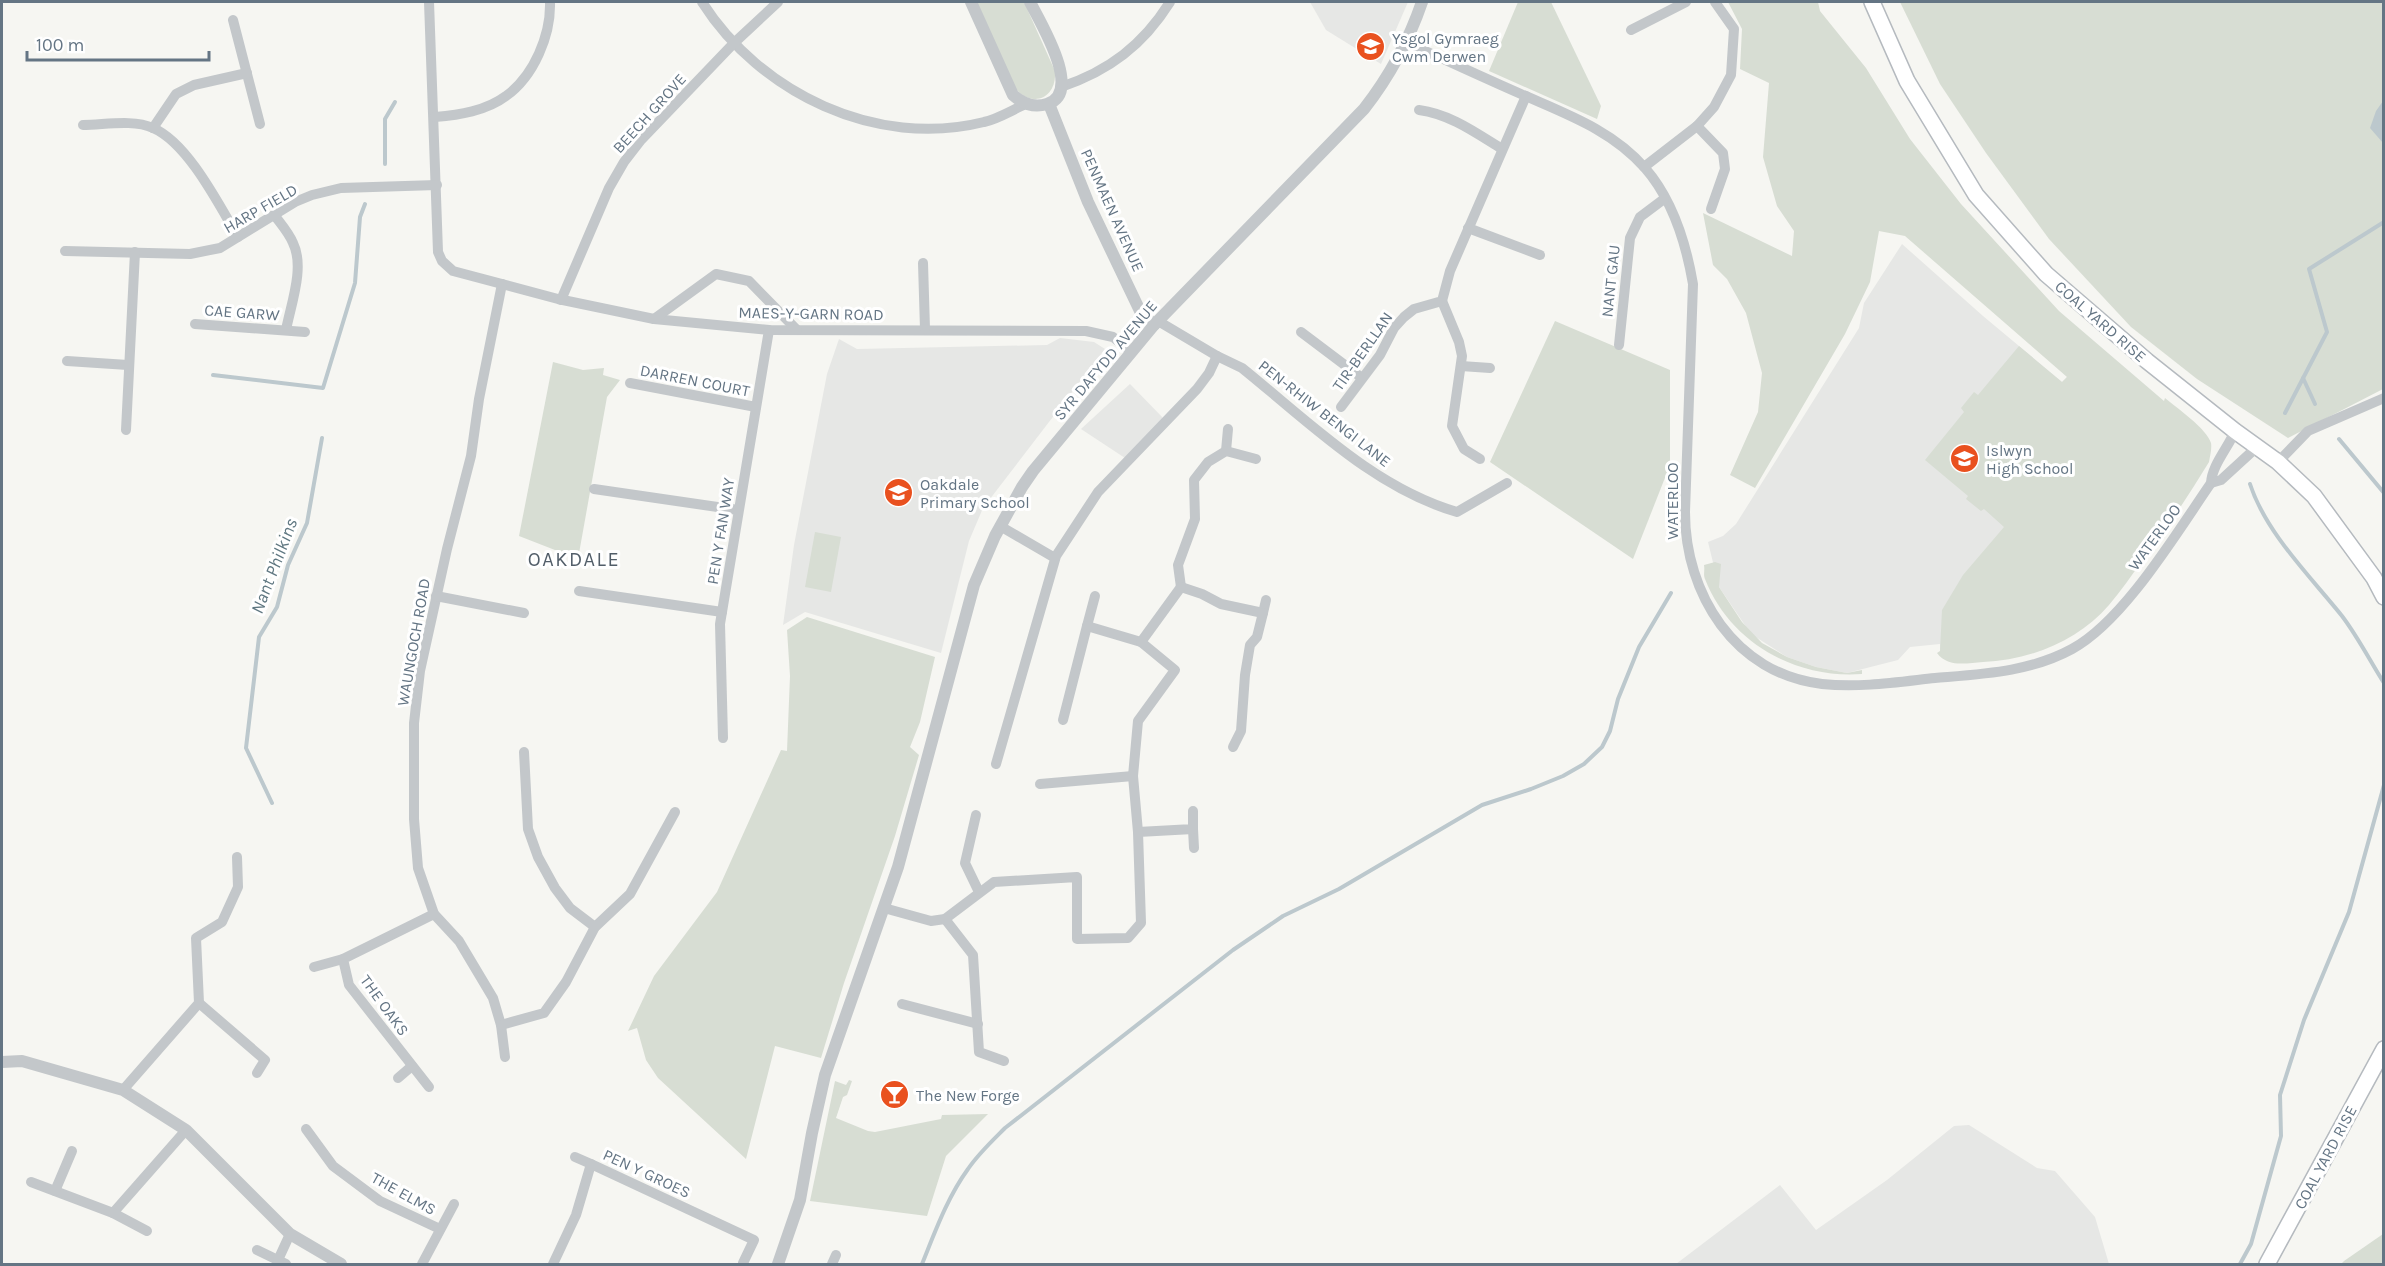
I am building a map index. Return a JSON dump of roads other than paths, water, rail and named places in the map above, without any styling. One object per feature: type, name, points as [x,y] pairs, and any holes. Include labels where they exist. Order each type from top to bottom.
[{"type":"main road","name":"COAL YARD RISE","points":[[1872,2],[1907,81],[1976,195],[2046,274],[2147,361],[2278,462],[2314,496],[2374,578],[2384,597]]},
{"type":"main road","name":"COAL YARD RISE","points":[[2267,1264],[2384,1049]]},
{"type":"street","points":[[429,2],[437,185]]},
{"type":"street","points":[[435,117],[458,115],[483,108],[506,96],[524,77],[538,54],[548,29],[550,2]]},
{"type":"street","points":[[702,2],[734,43],[758,65],[804,98],[851,117],[875,123],[924,128],[970,125],[986,122],[1026,104]]},
{"type":"street","name":"BEECH GROVE","points":[[561,300],[609,188],[624,162],[641,140],[734,43],[778,2]]},
{"type":"street","points":[[970,2],[1007,86],[1013,95],[1033,106],[1050,104],[1057,96],[1061,87],[1061,68],[1030,2]]},
{"type":"street","points":[[1061,87],[1087,78],[1112,64],[1147,33],[1170,2]]},
{"type":"street","name":"SYR DAFYDD AVENUE","points":[[778,1264],[800,1200],[825,1075],[898,867],[974,585],[1000,526],[1033,471],[1156,323],[1364,109],[1379,90],[1405,42],[1422,2]]},
{"type":"street","points":[[1630,30],[1686,2]]},
{"type":"street","points":[[1644,167],[1697,126],[1714,107],[1731,75],[1734,28],[1715,2]]},
{"type":"street","points":[[232,20],[260,124]]},
{"type":"street","name":"WATERLOO","points":[[1405,42],[1598,128],[1644,167],[1657,184],[1688,253],[1693,284],[1685,512],[1685,534],[1689,560],[1697,585],[1710,610],[1733,639],[1768,665],[1791,676],[1820,684],[1850,686],[2008,670],[2056,657],[2080,644],[2107,623],[2163,552],[2211,483],[2212,473],[2228,448],[2235,431]]},
{"type":"street","points":[[153,128],[176,94],[194,85],[247,73]]},
{"type":"street","points":[[1480,459],[1464,449],[1452,426],[1462,356],[1459,342],[1442,301],[1449,271],[1526,96]]},
{"type":"street","name":"PENMAEN AVENUE","points":[[1050,104],[1088,202],[1141,313],[1156,323]]},
{"type":"street","points":[[1419,110],[1431,111],[1465,126],[1502,149]]},
{"type":"street","points":[[83,125],[137,124],[153,128],[167,138],[194,166],[238,237]]},
{"type":"street","points":[[1697,126],[1722,153],[1725,169],[1711,210]]},
{"type":"street","name":"MAES-Y-GARN ROAD","points":[[437,185],[438,252],[442,261],[453,271],[561,300],[654,319],[769,330],[1086,331],[1113,337],[1131,352]]},
{"type":"street","name":"HARP FIELD","points":[[65,251],[190,254],[207,252],[220,248],[295,202],[341,188],[437,185]]},
{"type":"street","name":"NANT GAU","points":[[1619,345],[1630,238],[1641,217],[1664,199]]},
{"type":"street","name":"CAE GARW","points":[[275,216],[293,242],[298,254],[297,273],[286,330]]},
{"type":"street","points":[[1468,228],[1540,255]]},
{"type":"street","points":[[126,430],[135,252]]},
{"type":"street","points":[[923,263],[925,329]]},
{"type":"street","points":[[654,319],[716,274],[749,282],[797,330]]},
{"type":"street","name":"WAUNGOCH ROAD","points":[[502,284],[478,399],[471,456],[420,670],[414,723],[414,819],[418,868],[434,914],[459,942],[493,998],[501,1025],[505,1057]]},
{"type":"street","name":"TIR-BERLLAN","points":[[1341,406],[1380,355],[1394,328],[1404,317],[1413,309],[1442,301]]},
{"type":"street","name":"PEN-RHIW BENGI LANE","points":[[1156,323],[1242,368],[1378,475],[1435,505],[1457,512],[1507,483]]},
{"type":"street","name":"CAE GARW","points":[[195,324],[305,333]]},
{"type":"street","name":"PEN Y FAN WAY","points":[[723,738],[720,636],[722,612],[769,330]]},
{"type":"street","points":[[1301,332],[1362,378]]},
{"type":"street","points":[[996,764],[1055,558],[1098,492],[1197,389],[1209,373],[1217,356]]},
{"type":"street","points":[[67,361],[128,365]]},
{"type":"street","points":[[1461,366],[1490,369]]},
{"type":"street","name":"DARREN COURT","points":[[630,383],[756,407]]},
{"type":"street","points":[[2278,462],[2308,431],[2384,398]]},
{"type":"street","points":[[1226,451],[1227,429]]},
{"type":"street","name":"WATERLOO","points":[[2211,483],[2221,480],[2257,447]]},
{"type":"street","points":[[1141,642],[1181,587],[1178,564],[1195,519],[1194,480],[1208,462],[1226,451],[1256,459]]},
{"type":"street","points":[[594,489],[738,510]]},
{"type":"street","points":[[1000,526],[1055,558]]},
{"type":"street","points":[[1181,587],[1221,604],[1263,613]]},
{"type":"street","points":[[579,591],[722,612]]},
{"type":"street","points":[[436,596],[524,613]]},
{"type":"street","points":[[1063,720],[1095,596]]},
{"type":"street","points":[[1233,747],[1241,731],[1245,675],[1250,645],[1257,637],[1266,600]]},
{"type":"street","points":[[884,908],[931,921],[945,920],[994,882],[1077,877],[1077,939],[1128,938],[1141,923],[1138,832],[1133,776],[1138,721],[1175,670],[1141,642],[1088,626]]},
{"type":"street","points":[[524,752],[528,829],[538,857],[555,888],[570,908],[595,927]]},
{"type":"street","points":[[1040,784],[1133,776]]},
{"type":"street","points":[[1193,811],[1194,848]]},
{"type":"street","points":[[501,1025],[543,1013],[566,982],[595,927],[630,894],[675,812]]},
{"type":"street","points":[[976,814],[965,863],[979,892]]},
{"type":"street","points":[[1138,832],[1193,829]]},
{"type":"street","points":[[123,1090],[199,1003],[196,938],[222,922],[238,887],[237,857]]},
{"type":"street","name":"THE OAKS","points":[[314,967],[343,958],[434,914]]},
{"type":"street","points":[[945,920],[973,955],[979,1052],[1004,1061]]},
{"type":"street","name":"THE OAKS","points":[[343,958],[349,985],[429,1087]]},
{"type":"street","points":[[199,1003],[265,1060],[257,1073]]},
{"type":"street","points":[[902,1004],[978,1024]]},
{"type":"street","points":[[2,1062],[22,1061],[123,1090],[186,1130],[290,1234],[341,1264]]},
{"type":"street","points":[[398,1078],[412,1066]]},
{"type":"street","name":"THE ELMS","points":[[306,1129],[333,1166],[380,1201],[441,1229]]},
{"type":"street","points":[[113,1213],[186,1130]]},
{"type":"street","points":[[55,1191],[72,1151]]},
{"type":"street","points":[[575,1156],[591,1164]]},
{"type":"street","name":"PEN Y GROES","points":[[554,1264],[576,1215],[591,1164],[754,1240]]},
{"type":"street","points":[[31,1182],[113,1213],[147,1231]]},
{"type":"street","name":"THE ELMS","points":[[422,1264],[454,1204]]},
{"type":"street","points":[[257,1250],[282,1262],[290,1234]]},
{"type":"street","points":[[743,1263],[754,1240],[765,1235]]},
{"type":"waterway","name":"Nant Philkins","points":[[385,164],[385,119],[395,102]]},
{"type":"waterway","name":"Nant Philkins","points":[[213,375],[323,388],[355,283],[360,217],[365,204]]},
{"type":"waterway","points":[[2285,413],[2327,332],[2309,269],[2384,222]]},
{"type":"waterway","points":[[2303,378],[2315,404]]},
{"type":"waterway","name":"Nant Philkins","points":[[272,803],[246,748],[259,637],[277,607],[288,565],[307,523],[322,438]]},
{"type":"waterway","points":[[2339,439],[2384,493]]},
{"type":"waterway","points":[[2250,484],[2257,502],[2278,537],[2348,624],[2384,683]]},
{"type":"waterway","points":[[922,1264],[954,1192],[972,1163],[990,1143],[1005,1128],[1233,950],[1283,916],[1339,889],[1482,805],[1531,789],[1563,776],[1584,764],[1602,747],[1610,731],[1618,699],[1639,647],[1671,593]]},
{"type":"waterway","points":[[2240,1264],[2251,1244],[2281,1136],[2280,1095],[2304,1020],[2349,912],[2384,785]]},
{"type":"place","name":"Ysgol Gymraeg Cwm Derwen","points":[[1371,47]]},
{"type":"place","name":"Islwyn High School","points":[[1965,459]]},
{"type":"place","name":"Oakdale Primary School","points":[[899,493]]},
{"type":"place","name":"The New Forge","points":[[895,1095]]},
{"type":"district","name":"OAKDALE","points":[[574,559]]}]
